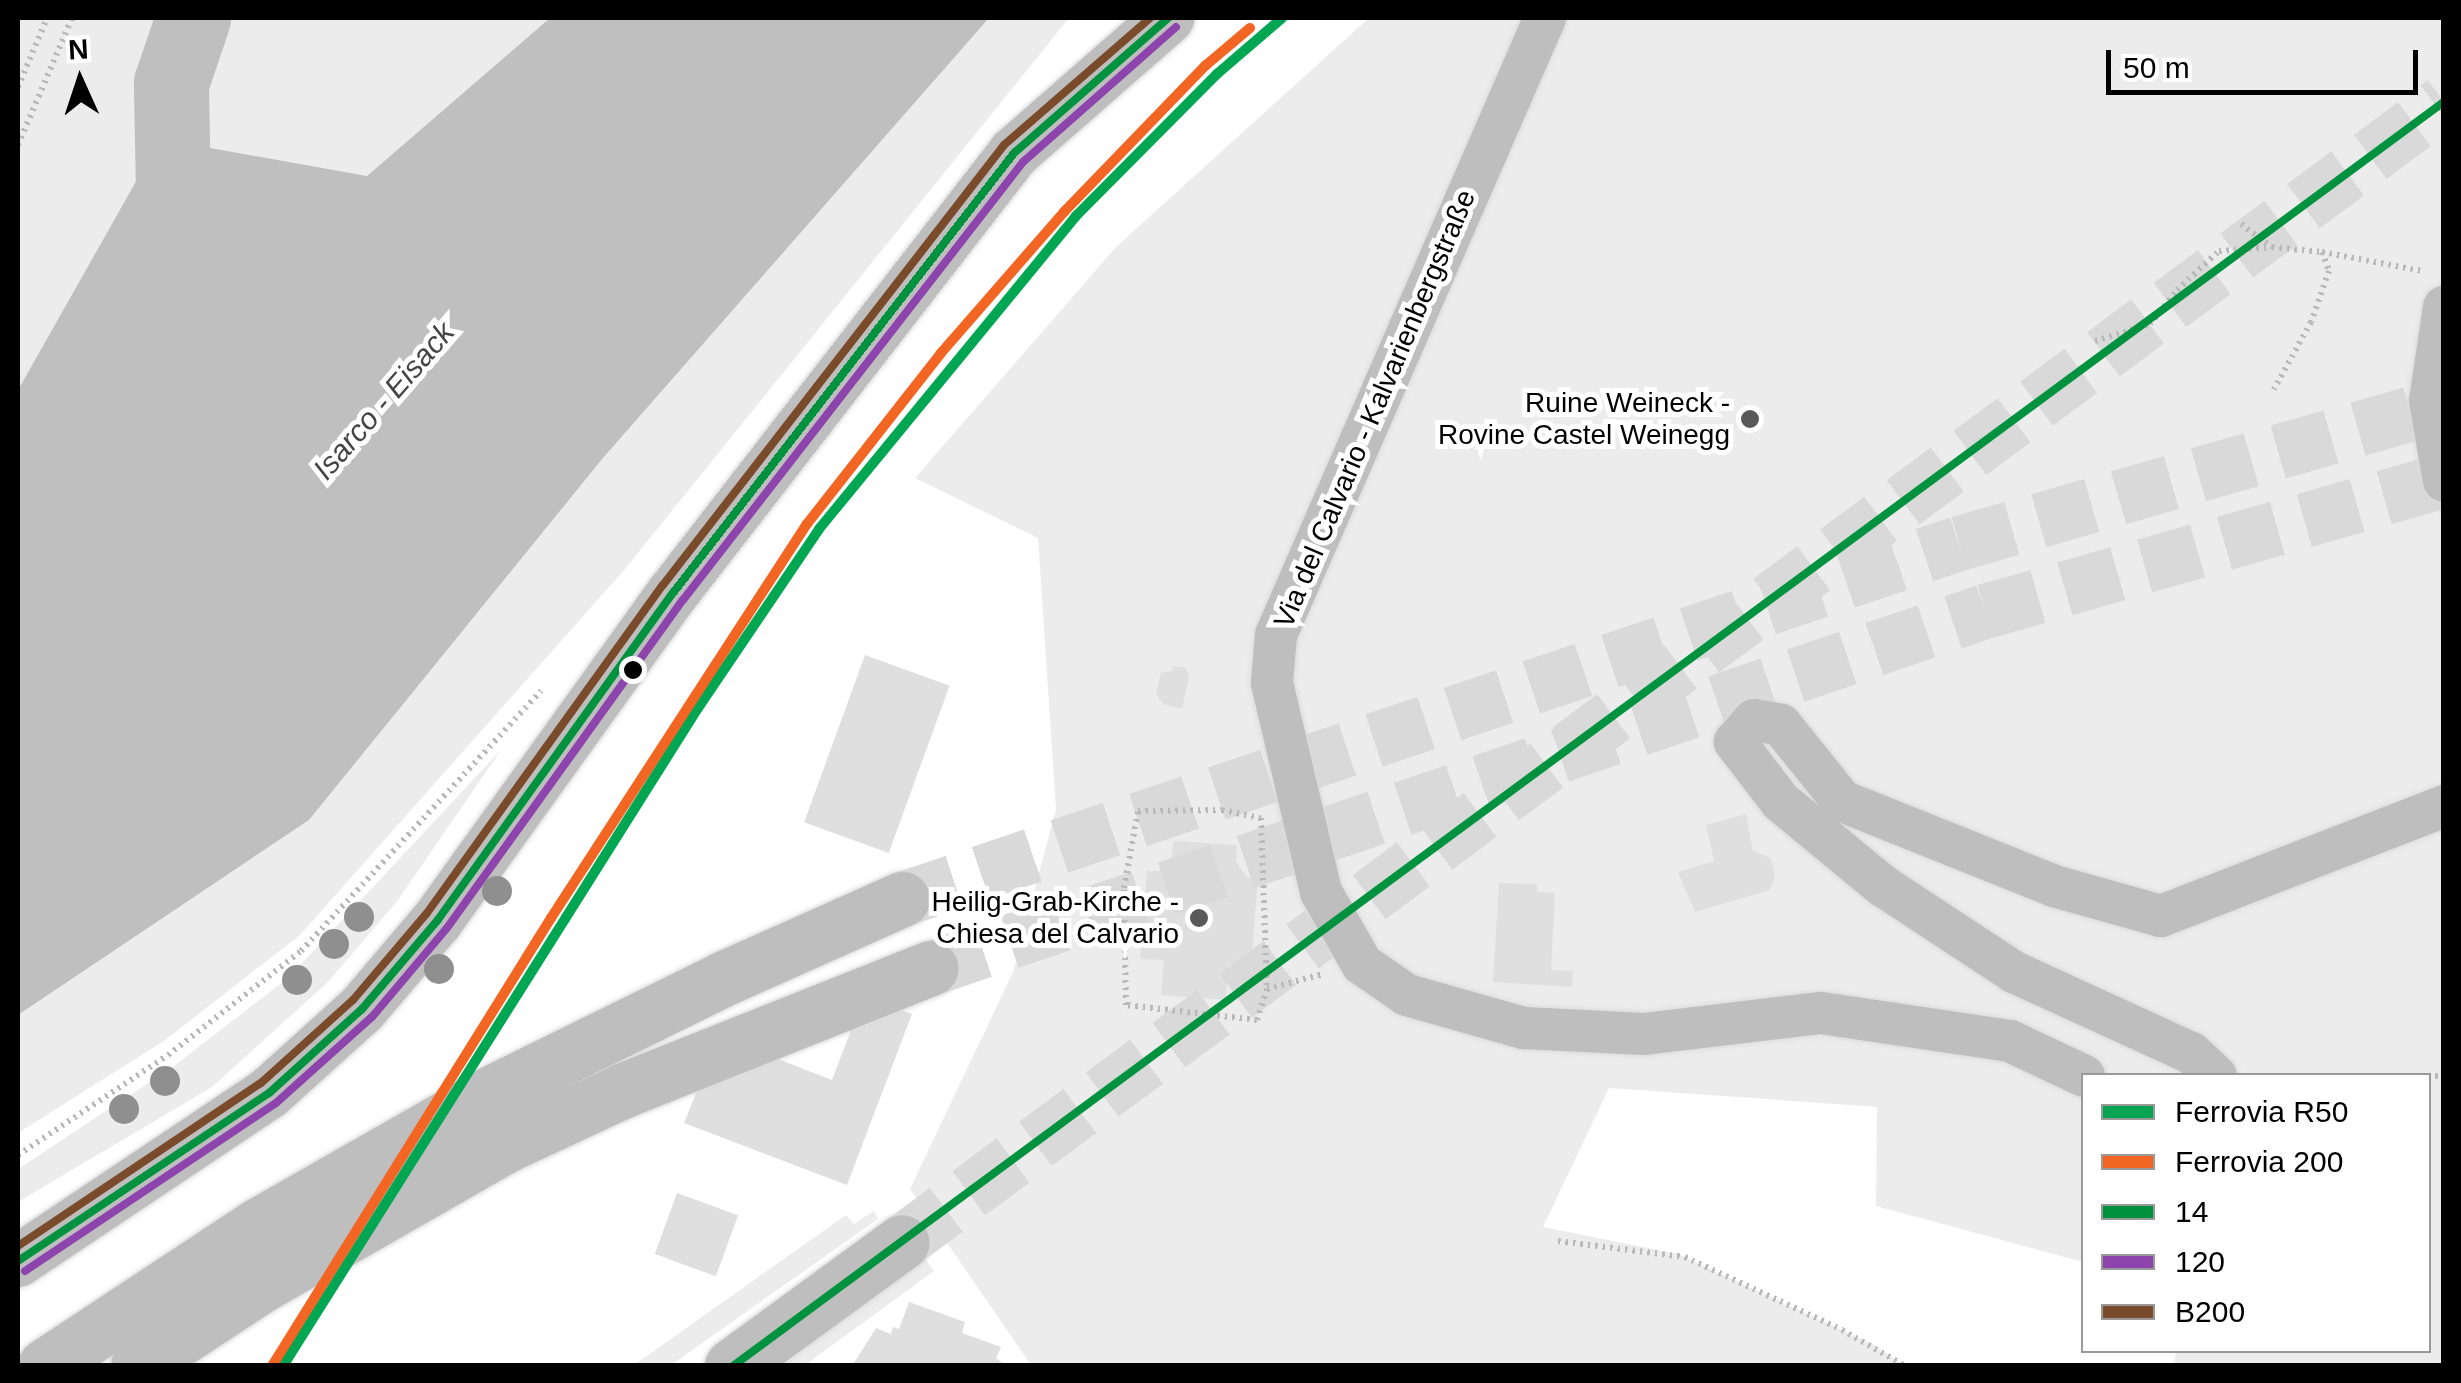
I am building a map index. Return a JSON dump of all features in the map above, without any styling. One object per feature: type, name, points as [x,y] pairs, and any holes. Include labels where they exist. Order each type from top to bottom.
[{"type":"main road","points":[[45,1366],[260,1225],[486,1096],[710,985],[902,899]]},
{"type":"main road","points":[[138,1366],[262,1284],[506,1145],[624,1090],[930,968]]},
{"type":"main road","points":[[732,1366],[902,1242]]},
{"type":"street","points":[[18,1261],[269,1093],[362,1009],[436,921],[673,592],[1014,153],[1168,18]]},
{"type":"street","name":"Via del Calvario - Kalvarienbergstraße","points":[[1362,964],[1321,892],[1299,812],[1272,682],[1276,634],[1305,560],[1396,364],[1545,18]]},
{"type":"street","points":[[2435,290],[2430,401],[2444,481]]},
{"type":"street","points":[[2213,1073],[2191,1053],[2014,972],[1883,886],[1781,802],[1736,742],[1754,720],[1781,725],[1842,801],[2054,886],[2161,916],[2444,806]]},
{"type":"street","points":[[1362,964],[1407,994],[1524,1028],[1644,1034],[1820,1013],[2010,1040],[2081,1075]]},
{"type":"path","points":[[18,87],[47,18]]},
{"type":"path","points":[[18,145],[72,18]]},
{"type":"path","points":[[2240,224],[2272,247]]},
{"type":"path","points":[[2095,340],[2150,324],[2177,290],[2218,252],[2272,247],[2322,252],[2435,290]]},
{"type":"path","points":[[2274,390],[2311,322],[2329,271],[2322,252]]},
{"type":"path","points":[[18,1155],[168,1055],[301,950],[549,683]]},
{"type":"path","points":[[1222,810],[1261,818],[1268,989],[1256,1020],[1126,1005],[1124,888],[1138,811],[1222,810]]},
{"type":"path","points":[[1268,989],[1362,964]]},
{"type":"path","points":[[1558,1241],[1685,1258],[1842,1330],[1905,1366]]},
{"type":"shaded area","points":[[18,18],[550,18],[367,176],[160,140],[18,390]]},
{"type":"shaded area","points":[[989,18],[1069,18],[625,569],[300,935],[164,1041],[18,1133],[18,1015],[309,820],[603,458]]},
{"type":"shaded area","points":[[1369,18],[2443,18],[2443,1365],[2174,1365],[2176,1353],[2431,1353],[2431,1073],[2081,1073],[2081,1261],[1876,1206],[1877,1107],[1609,1088],[1543,1227],[1678,1254],[1874,1345],[1903,1365],[1031,1365],[910,1189],[1013,972],[1056,809],[1038,538],[915,478],[1116,247]]},
{"type":"shaded area","points":[[501,750],[398,900],[328,982],[212,1087],[18,1202],[18,1169],[174,1066],[289,977]]},
{"type":"shaded area","points":[[874,1211],[878,1219],[671,1365],[634,1365],[846,1215],[854,1224]]},
{"type":"shaded area","points":[[920,1252],[934,1271],[805,1365],[783,1366]]},
{"type":"water","name":"Isarco - Eisack","points":[[550,18],[989,18],[603,458],[309,820],[18,1015],[18,390],[160,139],[367,176]]},
{"type":"building","points":[[865,655],[950,686],[889,853],[804,822]]},
{"type":"building","points":[[1173,666],[1186,668],[1189,677],[1182,709],[1163,704],[1156,693],[1161,673],[1172,671]]},
{"type":"building","points":[[1746,814],[1753,851],[1771,858],[1775,877],[1770,890],[1695,912],[1678,872],[1714,861],[1706,825]]},
{"type":"building","name":"Heilig-Grab-Kirche - Chiesa del Calvario","points":[[1173,841],[1237,845],[1236,862],[1247,877],[1258,878],[1251,966],[1228,965],[1226,1000],[1161,995],[1164,960],[1140,959],[1147,871],[1159,871],[1172,857]]},
{"type":"building","points":[[1499,883],[1537,884],[1537,892],[1555,893],[1551,970],[1573,971],[1572,987],[1493,982]]},
{"type":"building","points":[[864,996],[912,1014],[847,1185],[684,1123],[719,1036],[832,1080]]},
{"type":"building","points":[[677,1193],[738,1215],[716,1276],[655,1254]]},
{"type":"building","points":[[909,1302],[965,1322],[962,1333],[1001,1347],[996,1358],[1006,1366],[852,1366],[876,1328],[891,1334],[893,1327],[899,1329]]},
{"type":"waterway","points":[[174,244],[171,83],[193,18]]},
{"type":"tunnel","points":[[902,1242],[2444,102]]},
{"type":"tunnel","points":[[902,899],[1959,543],[2444,404]]},
{"type":"tunnel","points":[[931,968],[1985,611],[2444,480]]},
{"type":"rail line","name":"R50","points":[[283,1366],[698,708],[819,529],[1076,216],[1217,74],[1282,18]]},
{"type":"rail line","name":"200","points":[[272,1366],[551,918],[807,524],[941,353],[1065,211],[1205,66],[1250,28]]},
{"type":"transit line","name":"B200","points":[[18,1246],[261,1083],[353,1000],[427,913],[663,585],[1004,145],[1150,18]]},
{"type":"transit line","name":"14","points":[[18,1261],[269,1093],[362,1009],[437,921],[673,593],[1014,153],[1168,18]]},
{"type":"transit line","name":"120","points":[[25,1271],[276,1103],[372,1017],[447,928],[683,600],[1023,162],[1176,27]]},
{"type":"transit line","name":"14","points":[[733,1366],[2444,102]]},
{"type":"place","name":"Ruine Weineck - Rovine Castel Weinegg","points":[[1750,419]]},
{"type":"place","name":"Heilig-Grab-Kirche - Chiesa del Calvario","points":[[1199,918]]}]
